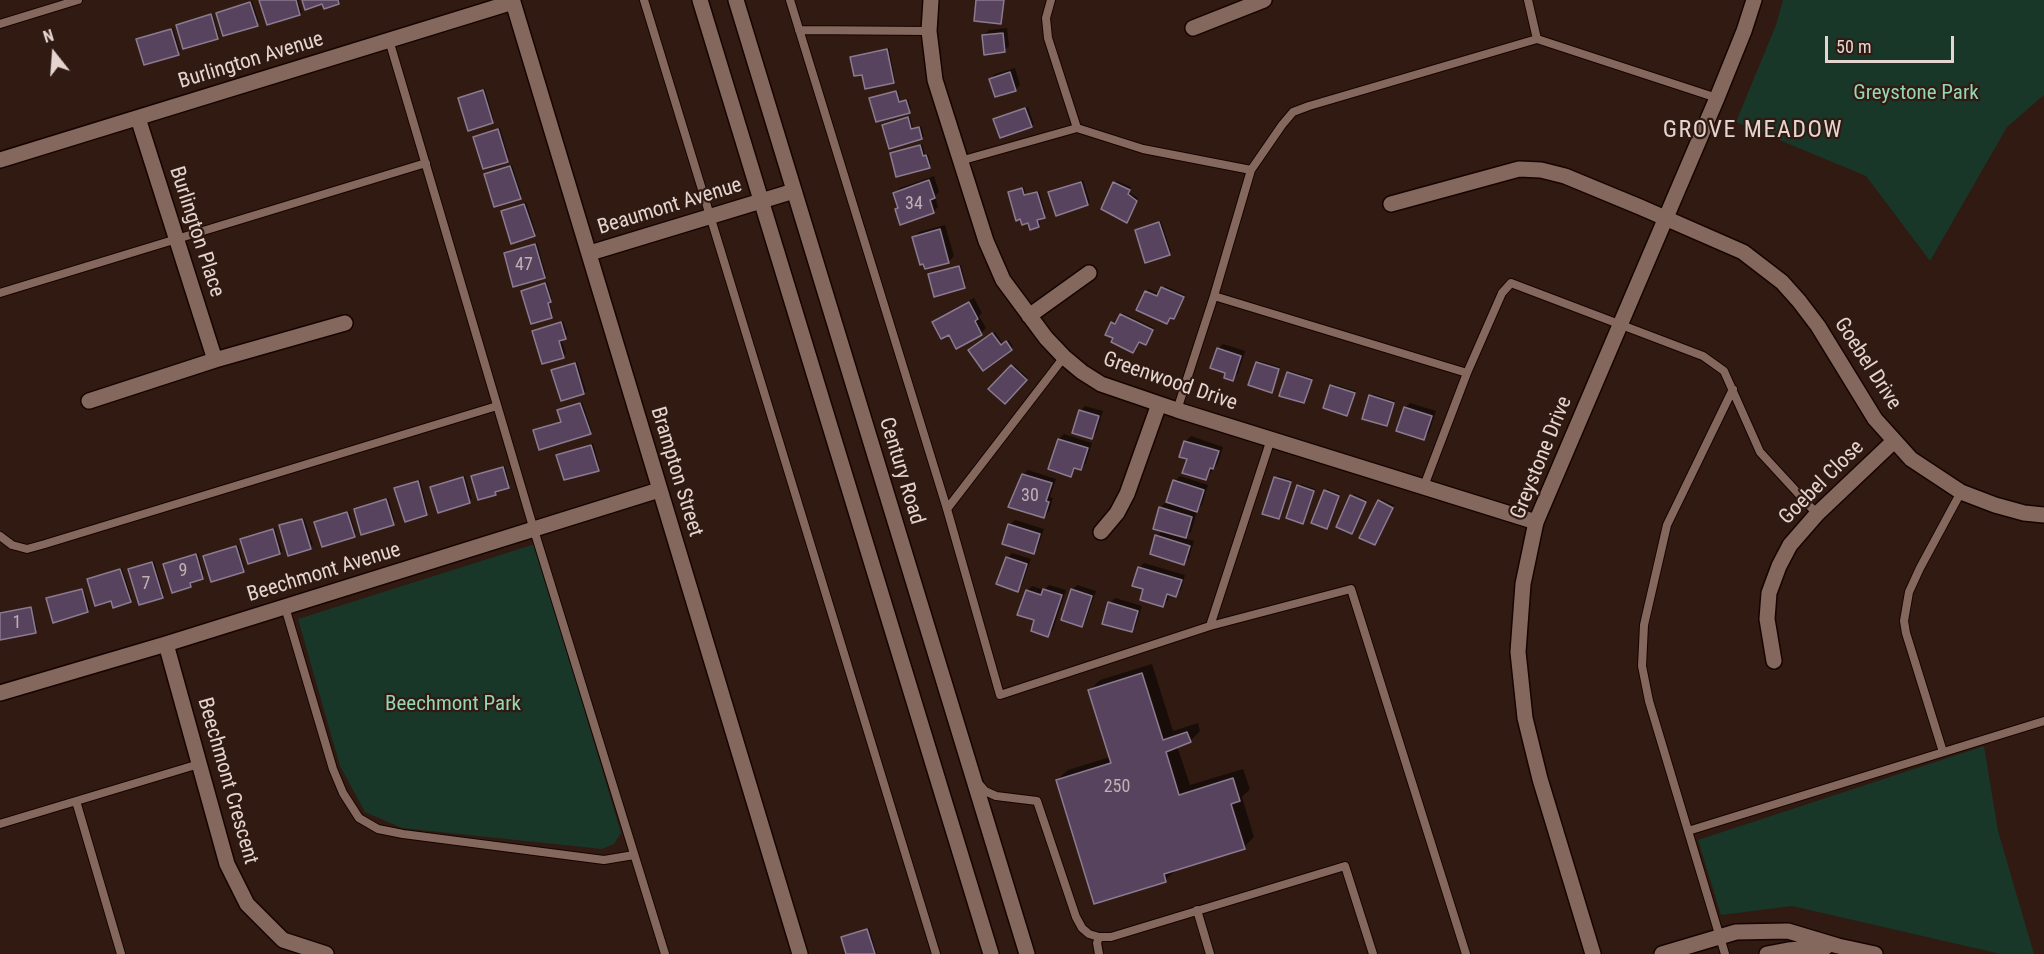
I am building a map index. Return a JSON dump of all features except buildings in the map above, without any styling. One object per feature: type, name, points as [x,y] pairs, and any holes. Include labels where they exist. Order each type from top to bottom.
[{"type":"street","points":[[700,0],[991,954]]},
{"type":"street","name":"Century Road","points":[[736,0],[1027,954]]},
{"type":"street","name":"Greenwood Drive","points":[[931,0],[929,31],[936,80],[960,161],[993,258],[1003,279],[1029,316],[1064,357],[1101,384],[1177,410],[1536,522]]},
{"type":"street","points":[[1193,28],[1264,0]]},
{"type":"street","name":"Greystone Drive","points":[[1593,954],[1540,779],[1525,718],[1518,652],[1523,584],[1536,522],[1717,98],[1754,0]]},
{"type":"street","name":"Burlington Avenue","points":[[0,160],[513,2]]},
{"type":"street","name":"Brampton Street","points":[[513,2],[800,954]]},
{"type":"street","name":"Burlington Place","points":[[138,118],[215,360]]},
{"type":"street","name":"Goebel Drive","points":[[1391,204],[1519,169],[1541,170],[1565,176],[1743,252],[1782,282],[1818,326],[1875,419],[1911,459],[1961,492],[1995,505],[2024,513],[2044,515]]},
{"type":"street","name":"Beaumont Avenue","points":[[590,253],[794,192]]},
{"type":"street","points":[[1029,316],[1089,273]]},
{"type":"street","points":[[89,401],[215,360],[345,323]]},
{"type":"street","points":[[1101,532],[1117,513],[1127,494],[1159,404]]},
{"type":"street","name":"Goebel Close","points":[[1774,661],[1767,619],[1769,593],[1790,545],[1817,514],[1894,441]]},
{"type":"street","name":"Beechmont Avenue","points":[[0,693],[166,644],[659,490]]},
{"type":"street","name":"Beechmont Crescent","points":[[166,644],[226,864],[247,904],[284,940],[326,954]]},
{"type":"street","points":[[1662,954],[1736,932],[1788,931],[1875,954]]},
{"type":"street","points":[[1767,954],[1838,946]]},
{"type":"lane","points":[[0,24],[78,0]]},
{"type":"lane","points":[[644,0],[936,954]]},
{"type":"lane","points":[[790,0],[947,509],[1000,695],[1210,626],[1351,589],[1466,954]]},
{"type":"lane","points":[[1052,0],[1046,18],[1048,38],[1077,128]]},
{"type":"lane","points":[[1528,0],[1537,39]]},
{"type":"lane","points":[[799,30],[929,31]]},
{"type":"lane","points":[[1177,410],[1251,170],[1293,112],[1537,39],[1717,98]]},
{"type":"lane","points":[[389,40],[534,530],[664,954]]},
{"type":"lane","points":[[960,161],[1077,128],[1143,149],[1251,170]]},
{"type":"lane","points":[[0,293],[426,163]]},
{"type":"lane","points":[[1424,486],[1467,373],[1502,293],[1512,283],[1703,356],[1724,371],[1760,452],[1817,514]]},
{"type":"lane","points":[[1214,296],[1467,373]]},
{"type":"lane","points":[[947,509],[1064,357]]},
{"type":"lane","points":[[1725,954],[1649,701],[1642,666],[1644,625],[1667,525],[1733,389]]},
{"type":"lane","points":[[0,536],[12,545],[27,549],[497,406]]},
{"type":"lane","points":[[1210,626],[1271,439]]},
{"type":"lane","points":[[1943,752],[1904,621],[1909,592],[1961,492]]},
{"type":"lane","points":[[285,607],[333,769],[343,793],[359,818],[378,829],[403,834],[604,860],[634,855]]},
{"type":"lane","points":[[1688,831],[2044,721]]},
{"type":"lane","points":[[0,824],[199,764]]},
{"type":"lane","points":[[973,778],[985,791],[996,796],[1037,801],[1076,917],[1082,928],[1089,934],[1111,937],[1345,866],[1373,954]]},
{"type":"lane","points":[[76,801],[121,954]]},
{"type":"lane","points":[[1197,910],[1210,954]]},
{"type":"lane","points":[[1099,937],[1097,943],[1099,954]]},
{"type":"green space","name":"Greystone Park","points":[[1783,0],[2044,0],[2044,95],[2007,127],[1930,261],[1866,176],[1736,122],[1776,25]]},
{"type":"green space","name":"Beechmont Park","points":[[535,544],[621,833],[614,844],[602,849],[402,828],[365,812],[340,766],[298,619]]},
{"type":"green space","points":[[1984,746],[1998,831],[2034,954],[2001,954],[1792,906],[1721,915],[1698,840]]},
{"type":"district","name":"GROVE MEADOW","points":[[1753,131]]}]
